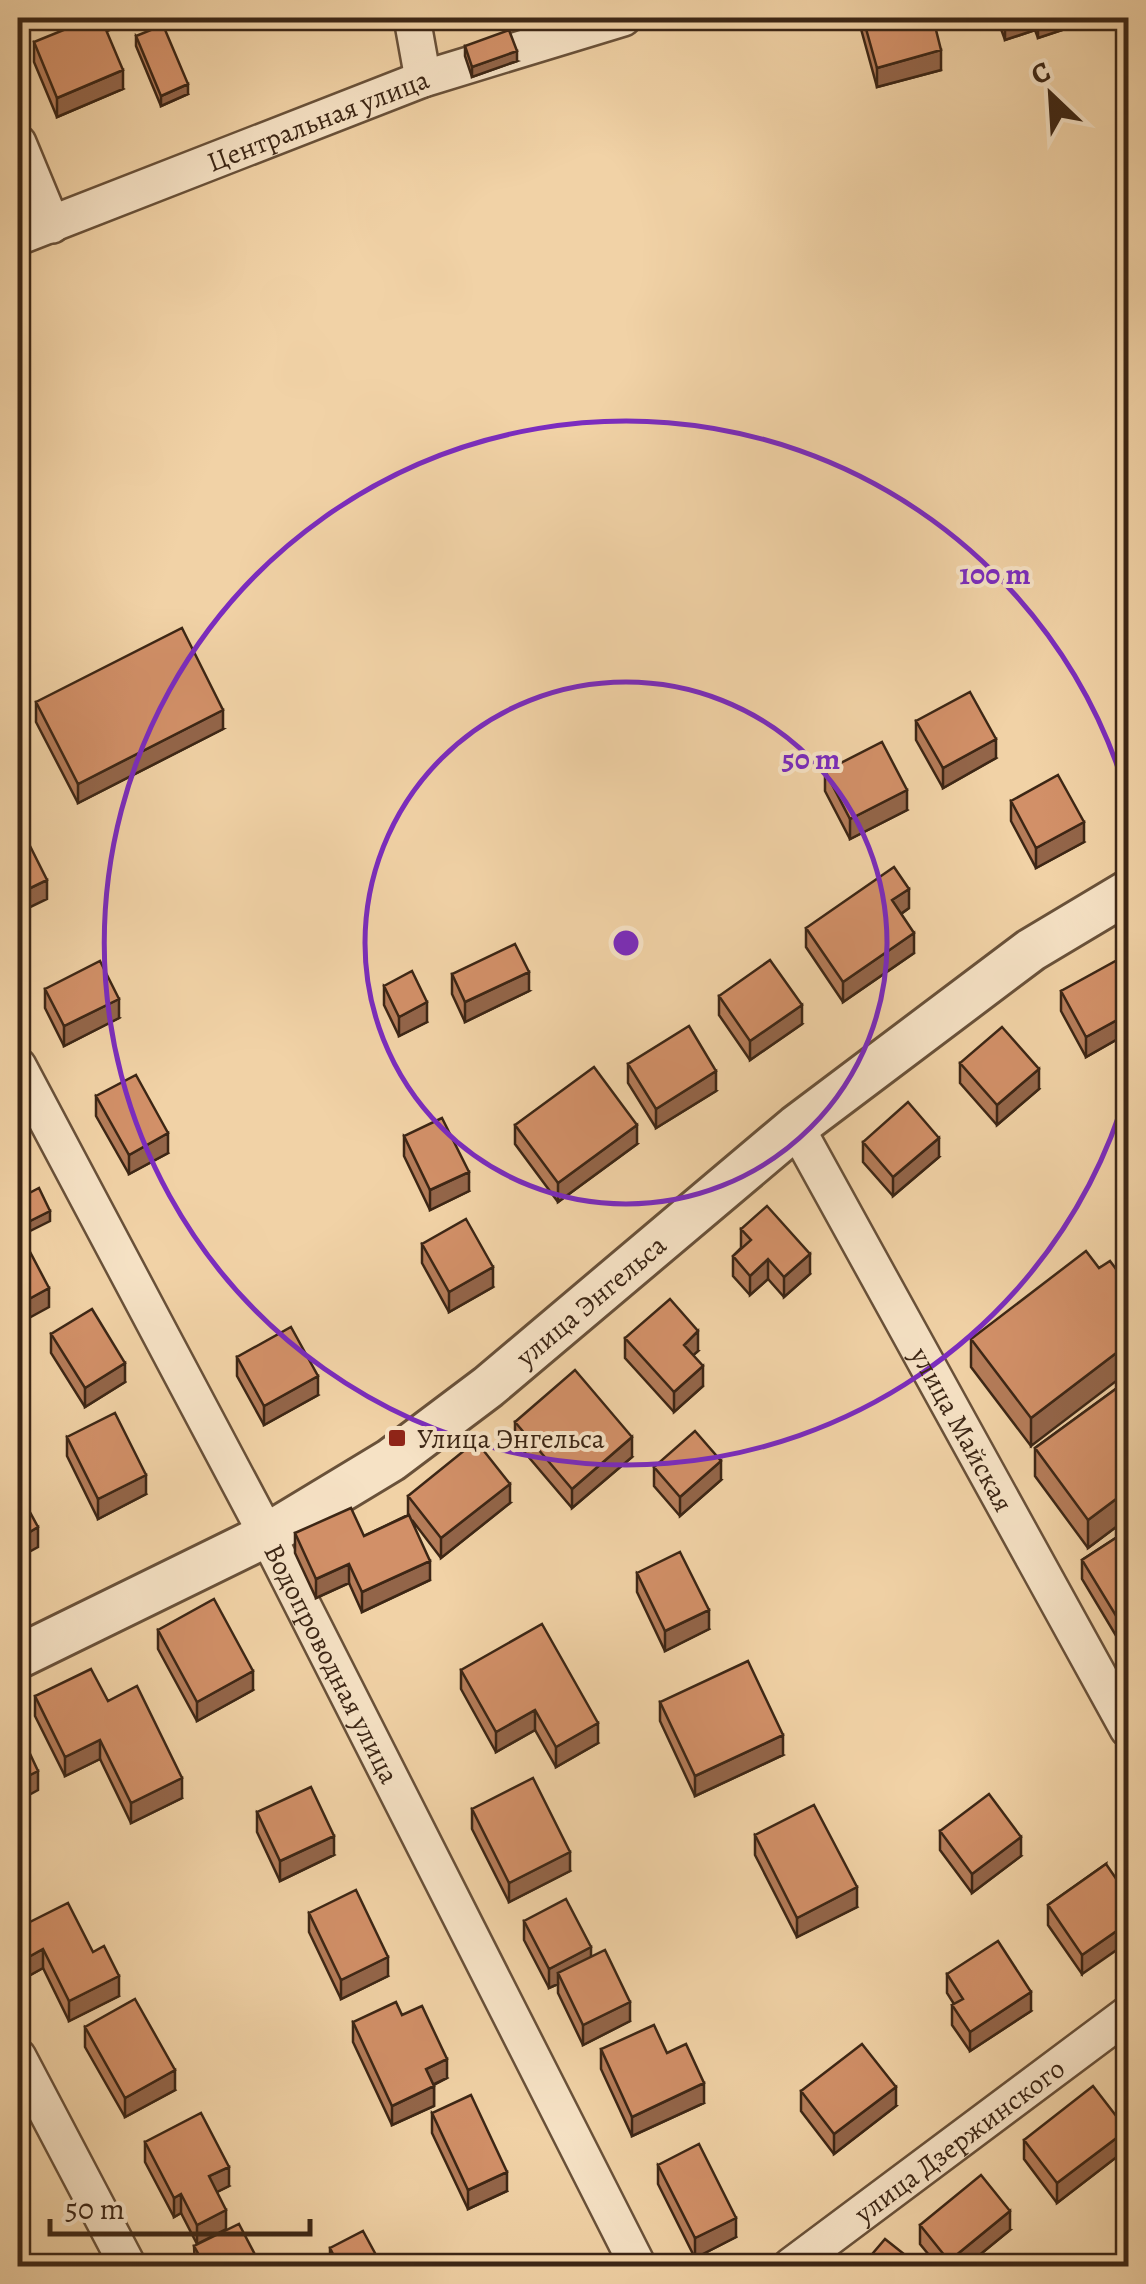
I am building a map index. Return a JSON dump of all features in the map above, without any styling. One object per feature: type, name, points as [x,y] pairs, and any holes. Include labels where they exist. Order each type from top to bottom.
[{"type":"street","points":[[412,18],[424,78]]},
{"type":"street","name":"Центральная улица","points":[[18,237],[424,78],[623,18]]},
{"type":"street","points":[[18,143],[52,225]]},
{"type":"street","name":"улица Энгельса","points":[[18,1657],[267,1535],[392,1460],[488,1388],[796,1127],[1031,950],[1128,892]]},
{"type":"street","name":"Водопроводная улица","points":[[18,1066],[267,1535],[638,2266]]},
{"type":"street","name":"улица Майская","points":[[796,1127],[1128,1729]]},
{"type":"street","name":"улица Дзержинского","points":[[791,2266],[1128,2014]]},
{"type":"street","points":[[18,2057],[128,2266]]},
{"type":"building","points":[[101,18],[123,70],[57,98],[34,42]]},
{"type":"building","points":[[863,18],[933,18],[941,50],[877,68]]},
{"type":"building","points":[[163,25],[188,84],[161,96],[136,36]]},
{"type":"building","points":[[509,30],[517,51],[472,67],[465,46]]},
{"type":"building","points":[[182,628],[223,710],[78,784],[36,702]]},
{"type":"building","points":[[970,692],[996,739],[943,768],[916,721]]},
{"type":"building","points":[[882,742],[907,790],[850,819],[825,771]]},
{"type":"building","points":[[1058,775],[1084,822],[1036,848],[1011,801]]},
{"type":"building","points":[[18,827],[47,880],[18,894]]},
{"type":"building","points":[[894,867],[909,889],[892,900],[914,933],[843,982],[806,928]]},
{"type":"building","points":[[515,944],[529,972],[465,1002],[452,974]]},
{"type":"building","points":[[1121,958],[1128,971],[1128,1014],[1086,1037],[1061,991]]},
{"type":"building","points":[[770,960],[802,1005],[750,1041],[719,996]]},
{"type":"building","points":[[100,961],[119,999],[64,1026],[45,989]]},
{"type":"building","points":[[412,971],[427,1002],[399,1017],[384,986]]},
{"type":"building","points":[[689,1026],[716,1071],[656,1109],[628,1064]]},
{"type":"building","points":[[1002,1027],[1039,1069],[997,1105],[960,1063]]},
{"type":"building","points":[[594,1067],[637,1125],[558,1183],[515,1125]]},
{"type":"building","points":[[136,1075],[168,1133],[129,1155],[96,1096]]},
{"type":"building","points":[[908,1102],[939,1138],[893,1177],[863,1142]]},
{"type":"building","points":[[442,1118],[469,1172],[430,1190],[404,1136]]},
{"type":"building","points":[[39,1188],[50,1211],[18,1227],[18,1199]]},
{"type":"building","points":[[767,1206],[810,1254],[784,1277],[768,1259],[750,1276],[733,1256],[751,1240],[741,1229]]},
{"type":"building","points":[[466,1219],[493,1267],[449,1292],[422,1244]]},
{"type":"building","points":[[18,1229],[49,1288],[18,1305]]},
{"type":"building","points":[[1086,1251],[1099,1268],[1110,1261],[1128,1285],[1128,1296],[1121,1302],[1128,1312],[1128,1344],[1031,1418],[971,1339]]},
{"type":"building","points":[[670,1299],[698,1331],[684,1345],[703,1366],[674,1392],[625,1338]]},
{"type":"building","points":[[92,1309],[125,1363],[85,1388],[51,1334]]},
{"type":"building","points":[[291,1327],[318,1376],[264,1406],[237,1357]]},
{"type":"building","points":[[575,1370],[632,1437],[572,1489],[515,1422]]},
{"type":"building","points":[[1128,1380],[1128,1490],[1088,1520],[1035,1448]]},
{"type":"building","points":[[115,1413],[146,1475],[98,1499],[67,1437]]},
{"type":"building","points":[[695,1431],[721,1461],[680,1497],[654,1467]]},
{"type":"building","points":[[476,1441],[510,1484],[441,1538],[408,1496]]},
{"type":"building","points":[[18,1490],[38,1527],[18,1539]]},
{"type":"building","points":[[351,1508],[364,1536],[409,1515],[430,1561],[362,1592],[349,1564],[316,1579],[295,1533]]},
{"type":"building","points":[[1128,1530],[1128,1613],[1118,1619],[1082,1560]]},
{"type":"building","points":[[680,1552],[709,1610],[665,1631],[637,1573]]},
{"type":"building","points":[[214,1599],[253,1671],[197,1702],[158,1630]]},
{"type":"building","points":[[542,1624],[598,1723],[556,1747],[535,1710],[496,1732],[461,1670]]},
{"type":"building","points":[[748,1661],[783,1735],[695,1776],[660,1702]]},
{"type":"building","points":[[91,1669],[108,1701],[137,1686],[182,1778],[131,1803],[100,1740],[65,1757],[35,1696]]},
{"type":"building","points":[[18,1728],[38,1771],[18,1781]]},
{"type":"building","points":[[533,1778],[570,1852],[509,1883],[472,1809]]},
{"type":"building","points":[[311,1787],[334,1836],[280,1861],[257,1812]]},
{"type":"building","points":[[989,1794],[1021,1837],[972,1874],[940,1831]]},
{"type":"building","points":[[814,1805],[857,1887],[797,1918],[755,1835]]},
{"type":"building","points":[[1106,1864],[1128,1896],[1128,1923],[1082,1955],[1048,1905]]},
{"type":"building","points":[[356,1890],[388,1957],[341,1980],[309,1913]]},
{"type":"building","points":[[566,1899],[591,1947],[549,1969],[524,1921]]},
{"type":"building","points":[[68,1903],[93,1952],[104,1946],[119,1976],[69,2001],[43,1949],[25,1959],[18,1944],[18,1928]]},
{"type":"building","points":[[998,1941],[1031,1992],[970,2032],[952,2005],[963,1999],[947,1974]]},
{"type":"building","points":[[605,1950],[630,2002],[583,2025],[558,1973]]},
{"type":"building","points":[[135,1999],[175,2070],[125,2098],[85,2027]]},
{"type":"building","points":[[396,2002],[402,2015],[422,2006],[447,2059],[426,2069],[434,2086],[392,2106],[353,2022]]},
{"type":"building","points":[[654,2025],[667,2053],[686,2044],[704,2083],[632,2117],[601,2049]]},
{"type":"building","points":[[862,2044],[896,2087],[834,2134],[801,2091]]},
{"type":"building","points":[[1128,2064],[1128,2085],[1118,2073]]},
{"type":"building","points":[[1093,2086],[1127,2130],[1057,2183],[1024,2140]]},
{"type":"building","points":[[471,2095],[507,2172],[468,2190],[432,2113]]},
{"type":"building","points":[[201,2113],[229,2167],[209,2176],[226,2210],[197,2225],[181,2194],[174,2198],[145,2142]]},
{"type":"building","points":[[699,2144],[736,2218],[695,2238],[658,2165]]},
{"type":"building","points":[[981,2175],[1010,2211],[949,2261],[920,2225]]},
{"type":"building","points":[[239,2224],[261,2266],[205,2266],[194,2246]]},
{"type":"building","points":[[363,2231],[382,2266],[339,2266],[330,2248]]},
{"type":"building","points":[[885,2239],[919,2266],[862,2266]]},
{"type":"place","name":"Улица Энгельса","points":[[397,1438]]}]
